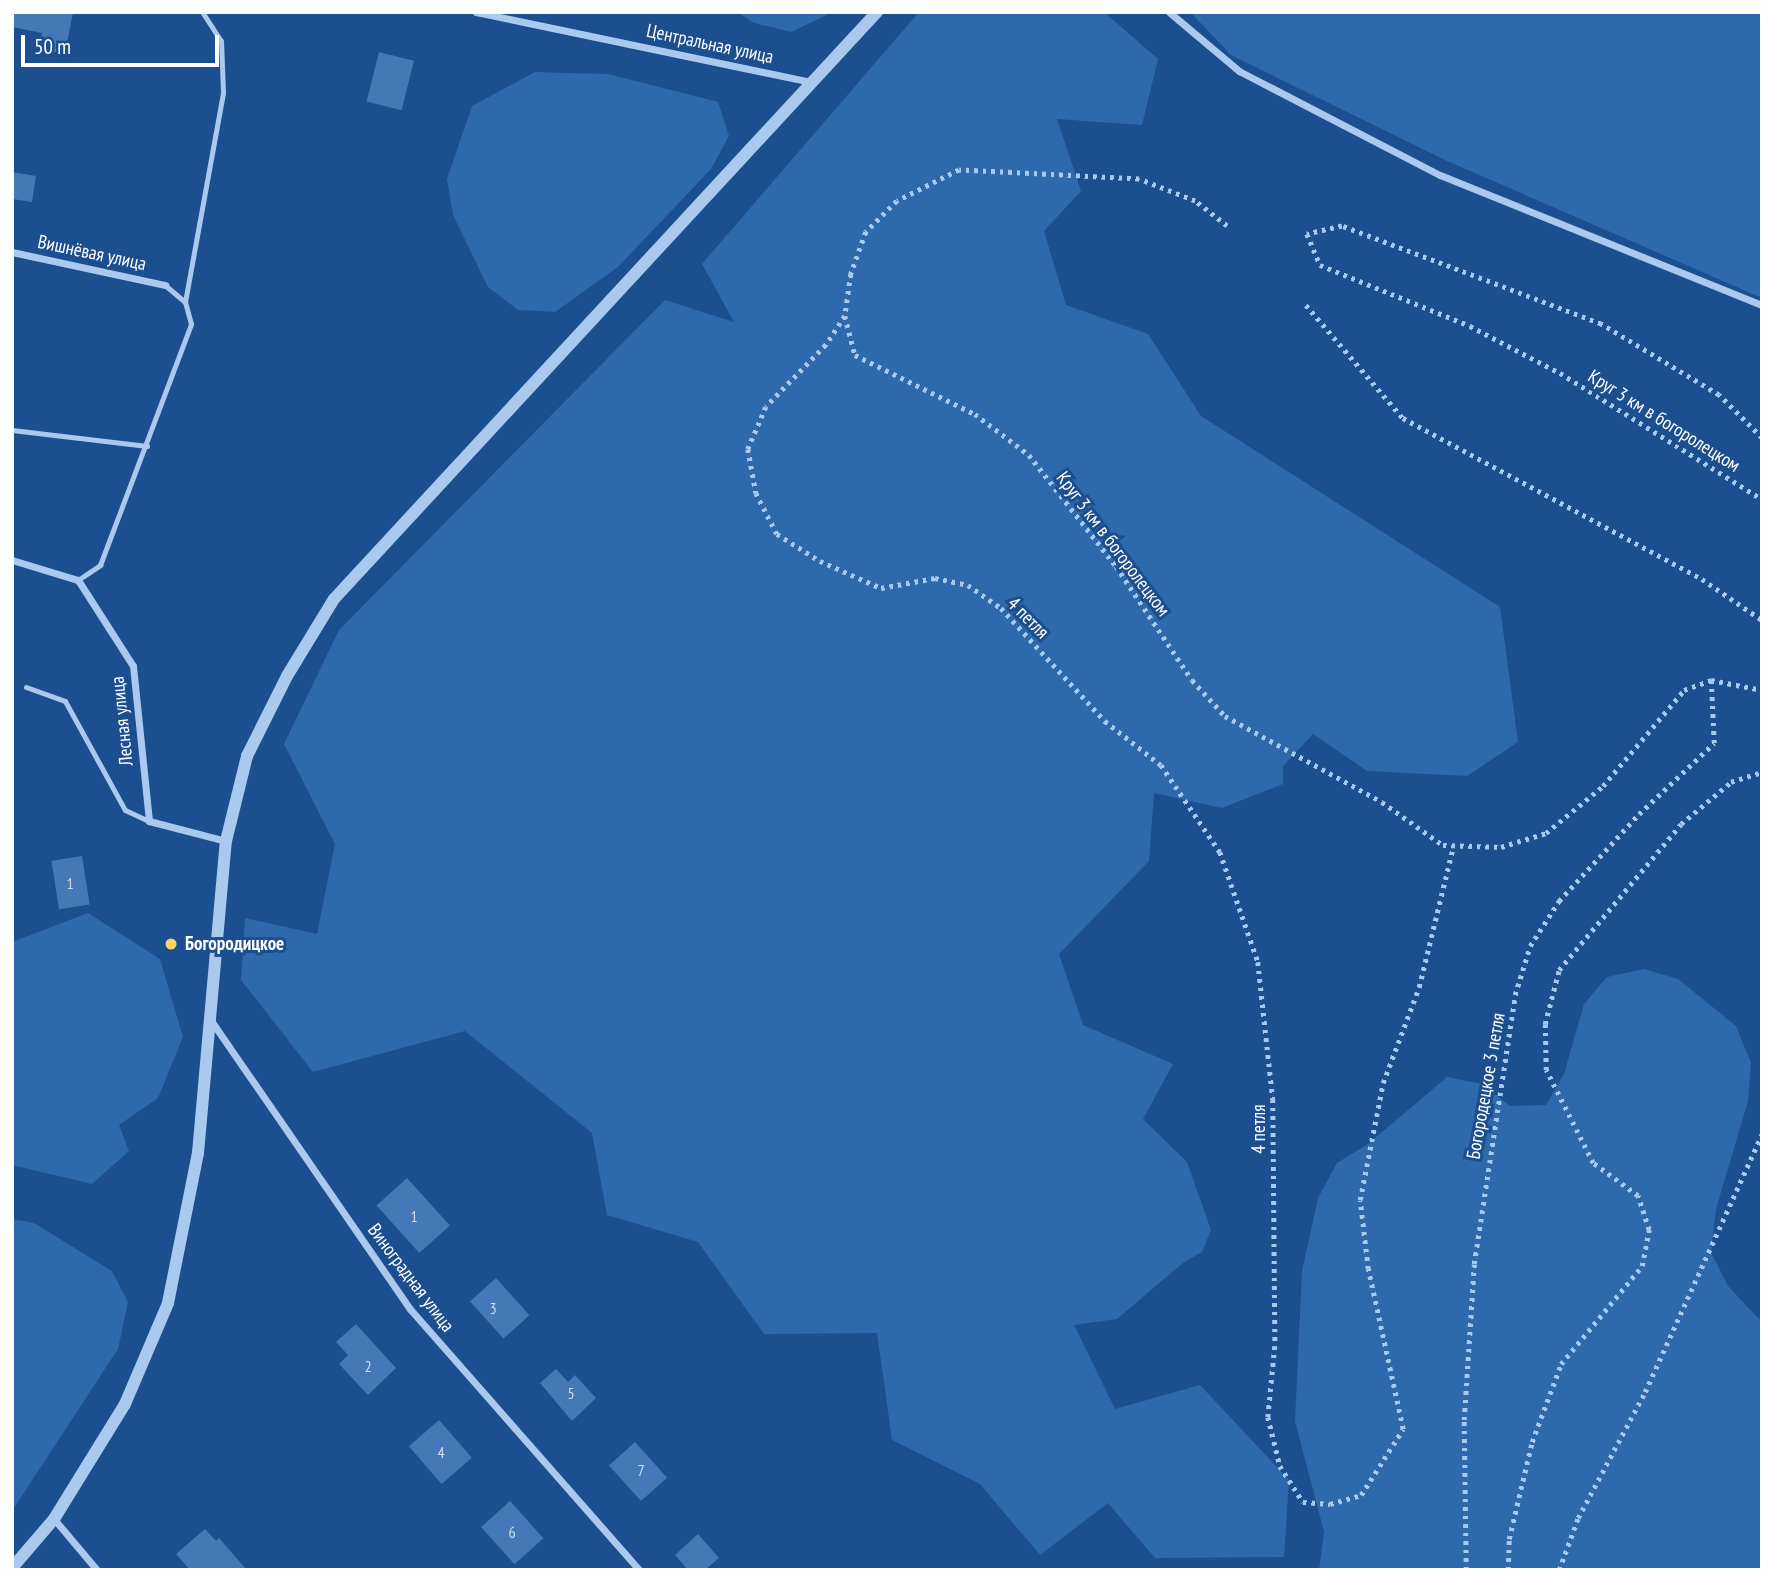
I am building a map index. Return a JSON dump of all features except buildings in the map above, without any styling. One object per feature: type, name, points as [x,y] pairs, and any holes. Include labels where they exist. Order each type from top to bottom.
[{"type":"street","name":"Центральная улица","points":[[476,12],[813,82]]},
{"type":"street","points":[[12,1568],[54,1519],[125,1404],[168,1303],[198,1153],[226,841],[247,756],[287,676],[334,599],[877,12]]},
{"type":"street","points":[[1169,12],[1239,71],[1440,175],[1762,305]]},
{"type":"street","name":"Вишнёвая улица","points":[[12,252],[165,285]]},
{"type":"street","points":[[12,560],[78,580]]},
{"type":"street","name":"Лесная улица","points":[[78,580],[133,666],[149,821]]},
{"type":"street","points":[[149,821],[226,841]]},
{"type":"street","name":"Виноградная улица","points":[[209,1018],[411,1309],[639,1570]]},
{"type":"street","points":[[54,1519],[97,1570]]},
{"type":"lane","points":[[78,580],[100,565],[191,324],[185,303],[223,92],[221,41],[202,12]]},
{"type":"lane","points":[[165,285],[185,303]]},
{"type":"lane","points":[[12,430],[147,446]]},
{"type":"lane","points":[[26,687],[65,701],[125,810],[149,821]]},
{"type":"path","name":"Круг 3 км в богоролецком","points":[[1227,226],[1195,201],[1139,179],[958,170],[897,201],[866,232],[851,274],[845,316],[855,355],[975,414],[1028,455],[1116,565],[1192,680],[1225,716],[1382,802],[1420,831],[1453,848],[1501,848],[1546,833],[1603,786],[1684,690],[1711,680]]},
{"type":"path","name":"Круг 3 км в богоролецком","points":[[1762,438],[1719,395],[1601,324],[1342,226],[1307,234],[1321,265],[1470,326],[1560,373],[1762,499]]},
{"type":"path","points":[[1306,305],[1403,418],[1702,579],[1762,620]]},
{"type":"path","name":"4 петля","points":[[845,316],[826,345],[766,407],[748,449],[756,493],[777,534],[820,561],[881,588],[935,578],[968,585],[1001,608],[1105,721],[1161,765],[1220,852],[1258,962],[1273,1099],[1275,1346],[1268,1417],[1280,1466],[1303,1502],[1330,1504],[1361,1495],[1404,1429],[1368,1269],[1360,1200],[1383,1083],[1419,987],[1453,848]]},
{"type":"path","points":[[1711,680],[1762,690]]},
{"type":"path","name":"Богородецкое 3 петля","points":[[1466,1570],[1464,1420],[1474,1264],[1515,995],[1530,946],[1559,901],[1639,814],[1714,743],[1711,680]]},
{"type":"path","points":[[1508,1570],[1509,1539],[1532,1442],[1561,1364],[1642,1266],[1649,1230],[1638,1196],[1593,1163],[1546,1070],[1545,1024],[1559,970],[1681,824],[1731,782],[1762,772]]},
{"type":"path","points":[[1559,1570],[1578,1518],[1645,1392],[1762,1134]]},
{"type":"shaded area","points":[[737,12],[833,12],[791,32],[754,23]]},
{"type":"shaded area","points":[[919,12],[1104,12],[1158,59],[1142,125],[1057,119],[1081,191],[1044,231],[1066,305],[1148,334],[1201,416],[1500,607],[1518,742],[1467,776],[1367,771],[1313,734],[1283,766],[1283,784],[1222,808],[1154,793],[1149,861],[1059,954],[1083,1025],[1173,1064],[1143,1119],[1187,1162],[1211,1230],[1202,1252],[1184,1262],[1117,1319],[1074,1325],[1115,1409],[1200,1385],[1289,1480],[1284,1557],[1155,1558],[1108,1503],[1040,1555],[980,1484],[892,1440],[877,1333],[764,1334],[698,1242],[607,1215],[592,1133],[465,1031],[313,1072],[241,980],[245,918],[317,934],[335,844],[284,744],[339,630],[665,300],[734,322],[702,264]]},
{"type":"shaded area","points":[[1190,12],[1762,12],[1762,298],[1445,160],[1231,55]]},
{"type":"shaded area","points":[[535,72],[608,74],[718,102],[729,136],[711,169],[618,267],[555,312],[518,310],[488,287],[453,215],[447,179],[472,106]]},
{"type":"shaded area","points":[[88,913],[160,959],[183,1037],[158,1098],[119,1125],[129,1151],[92,1184],[12,1165],[12,942]]},
{"type":"shaded area","points":[[1644,969],[1678,979],[1736,1026],[1751,1063],[1748,1101],[1716,1209],[1711,1252],[1728,1286],[1762,1322],[1762,1570],[1319,1570],[1324,1532],[1295,1421],[1302,1271],[1318,1198],[1337,1163],[1368,1144],[1447,1077],[1482,1084],[1510,1106],[1546,1105],[1564,1074],[1584,1004],[1607,977]]},
{"type":"shaded area","points":[[12,1219],[34,1223],[112,1271],[128,1302],[118,1349],[12,1511]]},
{"type":"place","name":"Богородицкое","points":[[171,944]]}]
